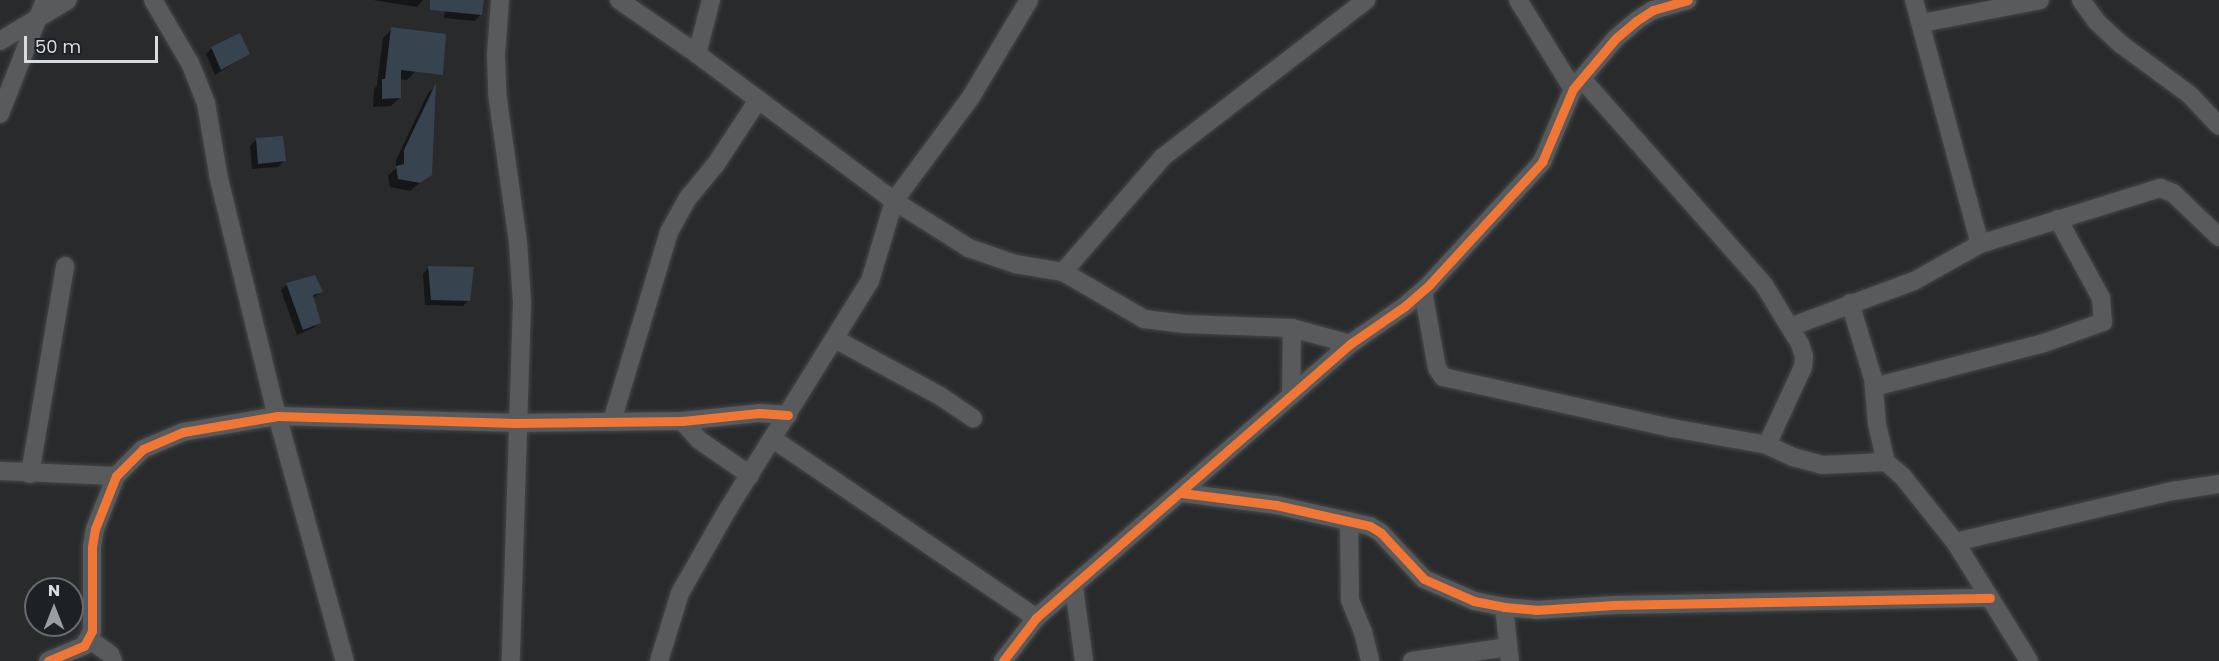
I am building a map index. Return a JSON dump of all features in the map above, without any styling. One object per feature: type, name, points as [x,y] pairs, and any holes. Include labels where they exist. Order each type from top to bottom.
[{"type":"street","points":[[0,114],[45,0]]},
{"type":"street","points":[[0,41],[69,0]]},
{"type":"street","points":[[153,0],[190,63],[206,103],[219,179],[278,416],[345,661]]},
{"type":"street","points":[[501,0],[496,55],[497,93],[518,242],[522,302],[516,423],[511,661]]},
{"type":"street","points":[[619,0],[697,54],[894,201],[969,248],[1015,264],[1063,272],[1144,320],[1292,328],[1350,344]]},
{"type":"street","points":[[697,54],[711,0]]},
{"type":"street","points":[[659,661],[680,593],[870,281],[894,201],[971,97],[1029,0]]},
{"type":"street","points":[[1063,272],[1163,157],[1365,0]]},
{"type":"street","points":[[1518,0],[1578,84],[1764,285],[1790,327],[1804,356],[1803,367],[1767,445]]},
{"type":"street","points":[[1004,661],[1036,618],[1182,493],[1350,344],[1423,291],[1542,162],[1578,84],[1616,38],[1653,10],[1688,0]]},
{"type":"street","points":[[1914,0],[1980,244]]},
{"type":"street","points":[[1922,23],[2040,0]]},
{"type":"street","points":[[2081,0],[2097,22],[2122,45],[2190,95],[2219,126]]},
{"type":"street","points":[[612,421],[669,232],[688,198],[716,164],[758,100]]},
{"type":"street","points":[[1790,327],[1914,281],[1980,244],[2164,188],[2173,193],[2219,237]]},
{"type":"street","points":[[1874,387],[2044,343],[2103,321],[2101,298],[2058,219]]},
{"type":"street","points":[[30,474],[65,266]]},
{"type":"street","points":[[1423,291],[1437,368],[1443,377],[1672,428],[1767,445],[1793,457],[1822,465],[1886,462]]},
{"type":"street","points":[[1850,303],[1874,387],[1876,424],[1886,462],[1904,477],[1955,542],[2029,661]]},
{"type":"street","points":[[1291,396],[1292,328]]},
{"type":"street","points":[[836,339],[940,396],[974,418]]},
{"type":"street","points":[[48,661],[84,646],[92,632],[92,547],[95,528],[116,476],[143,449],[183,432],[278,416],[516,423],[682,422],[759,413],[788,416]]},
{"type":"street","points":[[682,422],[699,441],[750,475]]},
{"type":"street","points":[[773,439],[1036,618]]},
{"type":"street","points":[[0,471],[116,476]]},
{"type":"street","points":[[1955,542],[2173,491],[2219,484]]},
{"type":"street","points":[[1182,493],[1276,505],[1370,526],[1381,533],[1424,579],[1474,601],[1504,607],[1536,610],[1614,605],[1990,598]]},
{"type":"street","points":[[1349,521],[1350,600],[1363,632],[1370,661]]},
{"type":"street","points":[[1074,586],[1084,661]]},
{"type":"street","points":[[1412,661],[1509,654],[1504,607]]},
{"type":"street","points":[[89,639],[110,654],[113,661]]},
{"type":"building","points":[[430,0],[484,0],[482,15],[430,10]]},
{"type":"building","points":[[391,27],[446,34],[443,75],[401,70],[401,98],[382,99],[382,79],[385,79]]},
{"type":"building","points":[[240,33],[250,54],[221,70],[211,47]]},
{"type":"building","points":[[436,83],[432,175],[420,183],[398,179],[396,166],[404,164],[404,150]]},
{"type":"building","points":[[283,136],[286,161],[258,164],[256,138]]},
{"type":"building","points":[[428,266],[474,267],[470,301],[431,300]]},
{"type":"building","points":[[315,275],[323,292],[313,295],[321,323],[303,330],[286,283]]},
{"type":"cycle path","points":[[1003,661],[1036,618],[1350,344],[1405,306],[1430,284],[1542,162],[1573,89],[1616,38],[1653,10],[1688,0]]},
{"type":"cycle path","points":[[48,661],[84,646],[92,631],[92,547],[95,529],[116,476],[143,449],[183,432],[278,416],[516,423],[682,421],[759,413],[788,415]]},
{"type":"cycle path","points":[[1182,493],[1276,505],[1370,526],[1381,533],[1424,579],[1474,601],[1504,607],[1536,610],[1614,605],[1990,598]]}]
